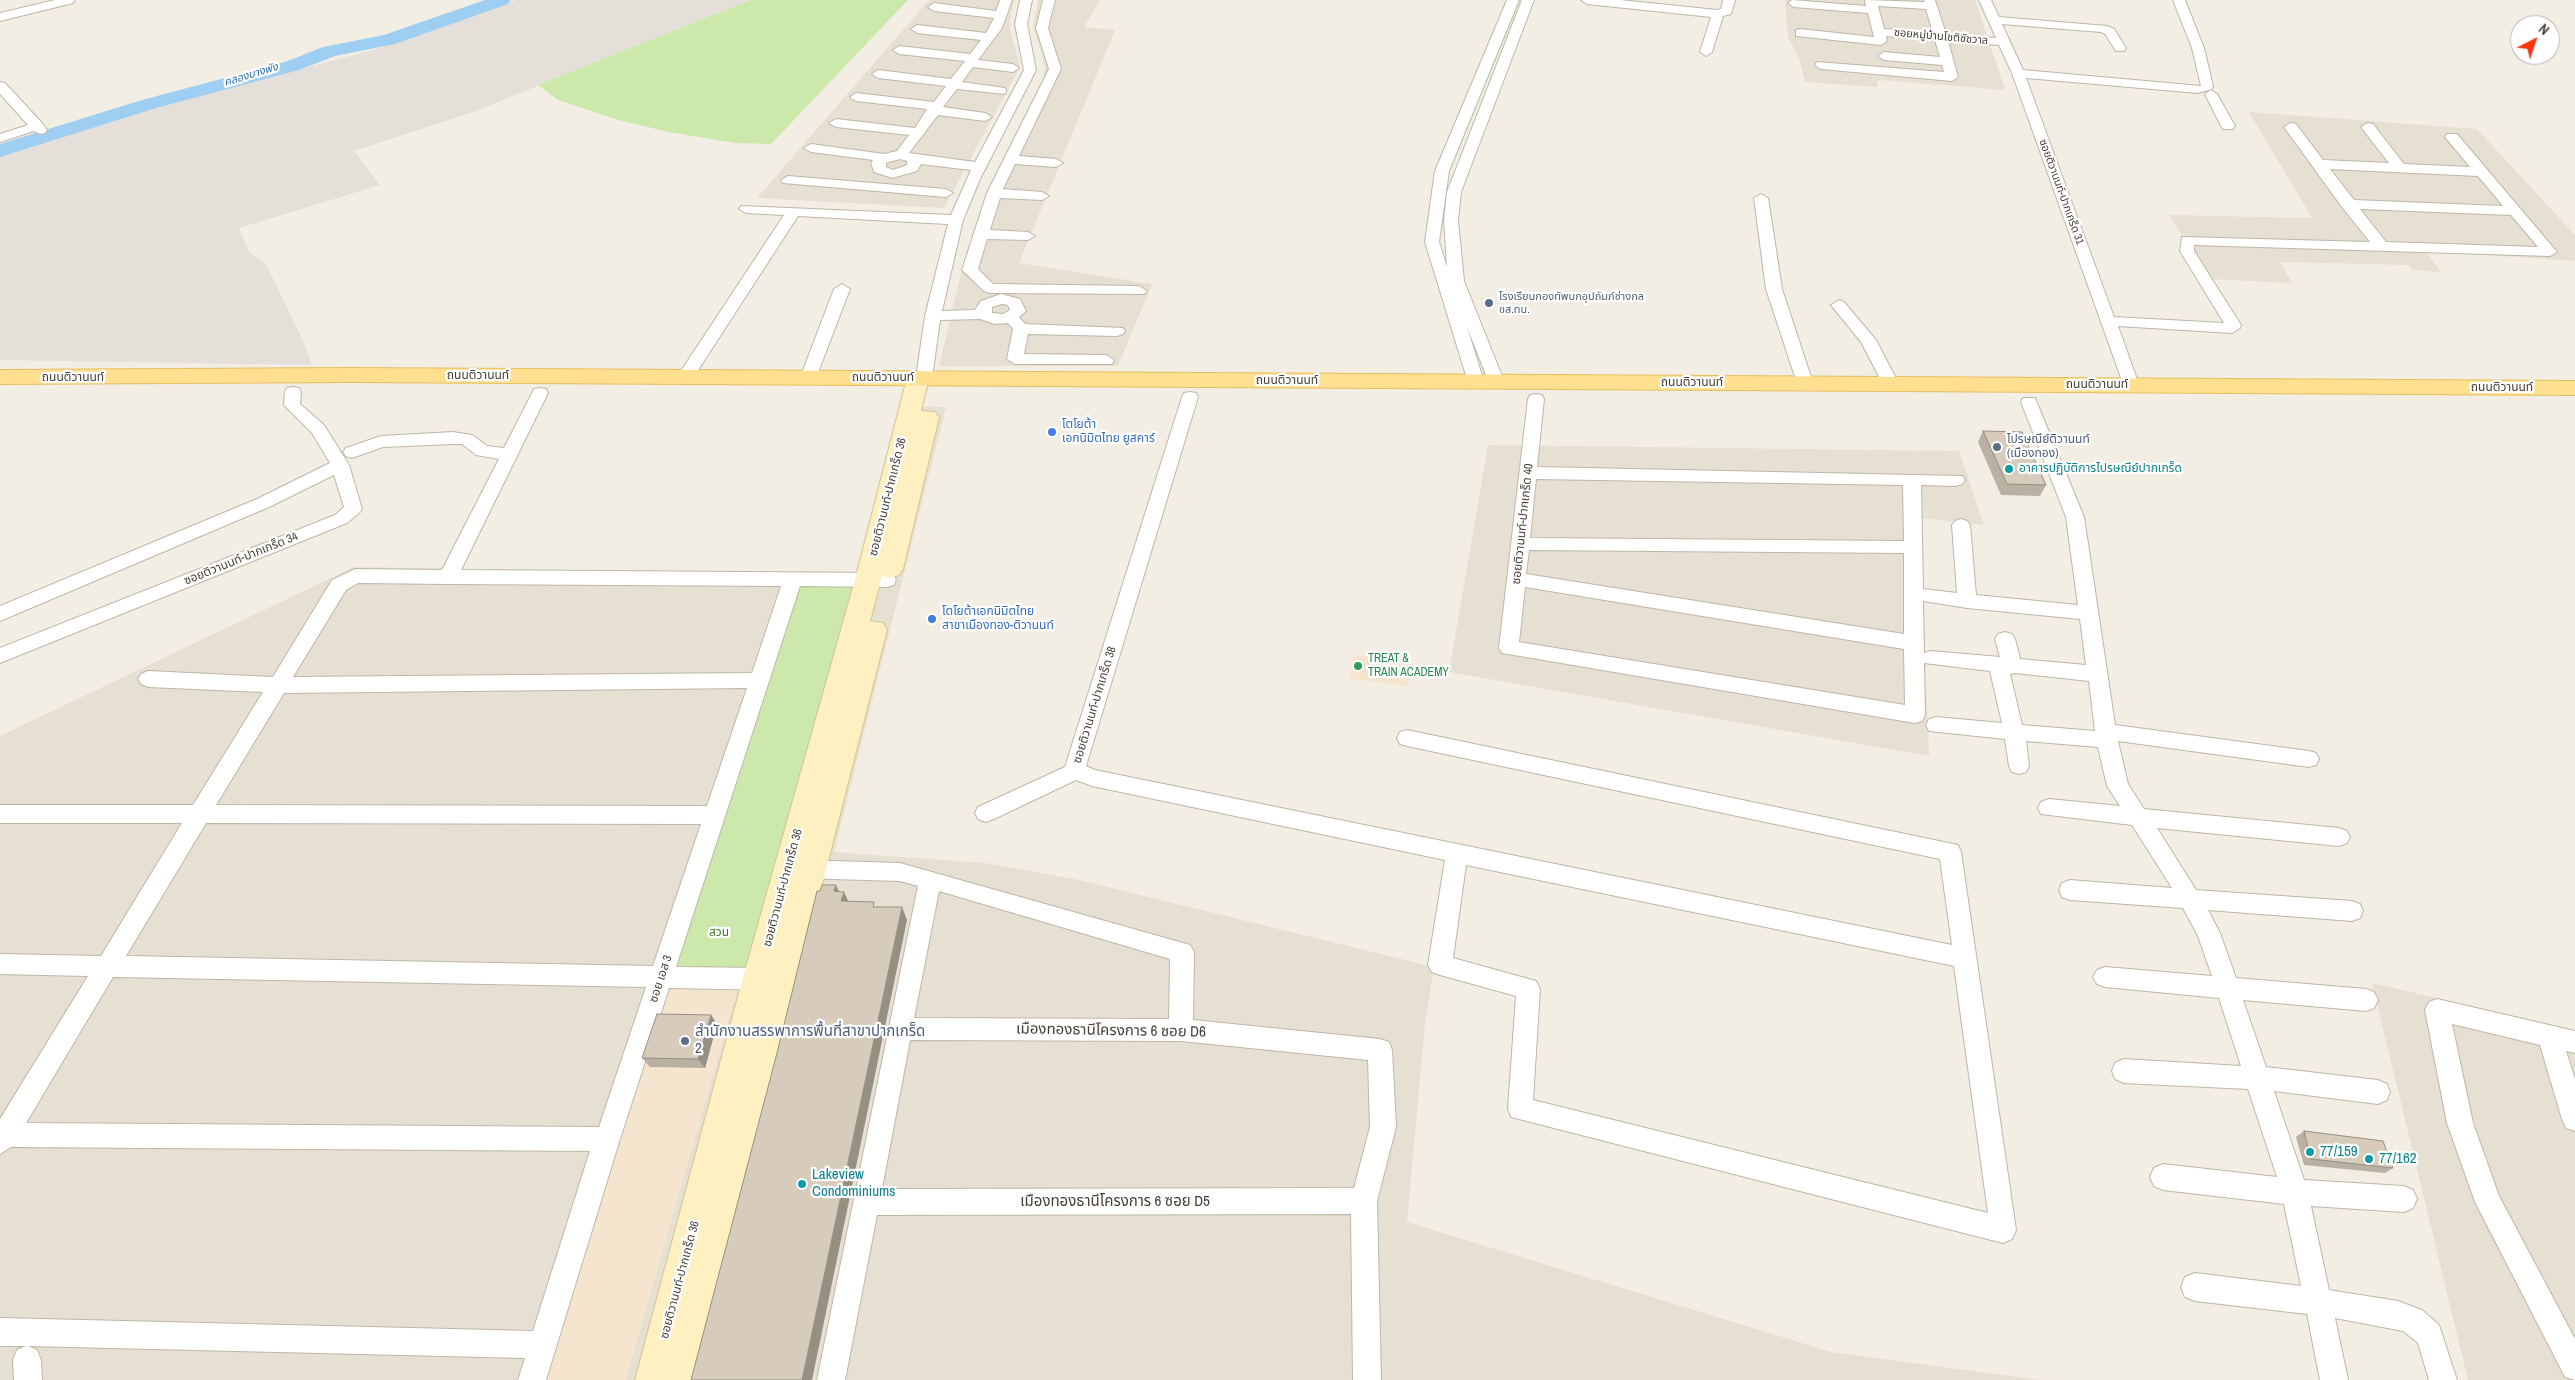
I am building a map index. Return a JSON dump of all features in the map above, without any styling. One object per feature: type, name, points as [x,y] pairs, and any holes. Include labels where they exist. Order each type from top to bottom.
[{"type":"main road","name":"ถนนติวานนท์","points":[[0,390],[99,384],[350,375],[808,378],[1190,397],[1495,386],[1536,399],[2029,402],[2136,394],[2575,388]]},
{"type":"main road","name":"ถนนติวานนท์","points":[[0,377],[99,384],[293,392],[540,393],[925,385],[1495,386],[1805,383],[1891,384],[2136,394],[2575,405]]},
{"type":"street","points":[[16,0],[26,10]]},
{"type":"street","points":[[0,17],[69,0]]},
{"type":"street","points":[[885,158],[878,166],[886,173],[897,174],[908,161],[917,132],[990,37],[1006,0]]},
{"type":"street","points":[[925,385],[935,310],[956,220],[976,173],[1030,70],[1021,24],[1026,0]]},
{"type":"street","points":[[1049,0],[1042,28],[1055,69],[994,193],[970,270],[989,288],[1139,291]]},
{"type":"street","points":[[1495,386],[1432,242],[1442,171],[1512,0]]},
{"type":"street","points":[[1495,386],[1456,281],[1451,220],[1454,192],[1528,0]]},
{"type":"street","points":[[1587,0],[1624,2],[1718,14],[1727,11],[1729,0]]},
{"type":"street","name":"ซอยติวานนท์-ปากเกร็ด 31","points":[[1985,0],[2018,73],[2136,394]]},
{"type":"street","points":[[2179,0],[2198,48],[2205,90],[2228,126]]},
{"type":"street","points":[[1794,3],[1930,4],[1952,77],[1821,65]]},
{"type":"street","points":[[1800,33],[1881,41],[1872,4]]},
{"type":"street","points":[[934,7],[1001,15]]},
{"type":"street","points":[[1706,52],[1718,14]]},
{"type":"street","name":"ซอยหมู่บ้านโชติชัชวาล","points":[[1811,17],[1941,37],[2003,42]]},
{"type":"street","points":[[1994,20],[2103,29],[2110,32],[2120,48]]},
{"type":"street","points":[[917,29],[990,37]]},
{"type":"street","points":[[899,50],[1012,68]]},
{"type":"street","points":[[1884,56],[1948,62]]},
{"type":"street","points":[[2018,73],[2205,90]]},
{"type":"street","points":[[878,74],[1000,91]]},
{"type":"street","points":[[0,86],[38,128],[0,138]]},
{"type":"street","points":[[856,97],[985,117]]},
{"type":"street","points":[[836,123],[917,132]]},
{"type":"street","points":[[2291,127],[2347,204],[2381,246]]},
{"type":"street","points":[[2368,127],[2400,168]]},
{"type":"street","points":[[2109,321],[2229,330],[2232,328],[2233,325],[2187,251],[2187,240],[2550,252],[2452,137]]},
{"type":"street","points":[[811,148],[908,161],[976,173]]},
{"type":"street","points":[[1010,160],[1056,163]]},
{"type":"street","points":[[2318,164],[2482,172]]},
{"type":"street","points":[[876,189],[886,173]]},
{"type":"street","points":[[788,180],[876,189],[946,193]]},
{"type":"street","points":[[994,193],[1042,196]]},
{"type":"street","points":[[1762,198],[1766,244],[1774,289],[1805,383]]},
{"type":"street","points":[[2347,204],[2516,211]]},
{"type":"street","points":[[746,208],[956,220]]},
{"type":"street","points":[[685,377],[793,212]]},
{"type":"street","points":[[981,234],[1028,236]]},
{"type":"street","points":[[808,378],[842,288]]},
{"type":"street","points":[[989,288],[990,305],[995,319],[1016,323],[1117,332]]},
{"type":"street","points":[[935,310],[990,305],[1011,300],[1018,305],[1015,359],[1106,360]]},
{"type":"street","points":[[1839,305],[1868,340],[1891,384]]},
{"type":"street","name":"ซอยติวานนท์-ปากเกร็ด 36","points":[[654,1380],[800,869],[898,501],[925,385]]},
{"type":"street","name":"ซอยติวานนท์-ปากเกร็ด 34","points":[[0,656],[341,519],[353,509],[346,459],[292,405],[293,392]]},
{"type":"street","points":[[448,577],[540,393]]},
{"type":"street","name":"ซอยติวานนท์-ปากเกร็ด 38","points":[[1190,397],[1075,765],[1076,771],[1092,778],[1964,958]]},
{"type":"street","name":"ซอยติวานนท์-ปากเกร็ด 40","points":[[1536,399],[1510,648],[1915,715],[1914,643]]},
{"type":"street","points":[[2029,402],[2075,517],[2090,612],[2106,736],[2118,786],[2190,898],[2209,932],[2295,1192],[2334,1380]]},
{"type":"street","points":[[0,614],[262,503],[381,442],[466,439],[482,451],[509,454]]},
{"type":"street","points":[[1529,473],[1956,480]]},
{"type":"street","points":[[1517,579],[1914,643],[1912,479]]},
{"type":"street","points":[[1961,525],[1967,602]]},
{"type":"street","points":[[1521,544],[1913,547]]},
{"type":"street","points":[[2,1138],[339,585],[355,576],[877,580]]},
{"type":"street","name":"ซอย เอส 3","points":[[532,1380],[607,1140],[794,579]]},
{"type":"street","points":[[1927,595],[1967,602],[2090,612]]},
{"type":"street","points":[[2005,639],[2005,666],[2019,766]]},
{"type":"street","points":[[1931,658],[2098,674]]},
{"type":"street","points":[[148,679],[277,686],[759,680]]},
{"type":"street","points":[[1936,725],[2014,732],[2106,736],[2220,746],[2309,759]]},
{"type":"street","points":[[1407,738],[1950,852],[2002,1230],[1520,1109],[1528,988],[1440,965],[1457,853]]},
{"type":"street","points":[[986,813],[1076,771]]},
{"type":"street","points":[[2049,808],[2139,819],[2339,837]]},
{"type":"street","points":[[0,814],[715,815]]},
{"type":"street","points":[[800,869],[900,872],[1182,952],[1181,1030]]},
{"type":"street","points":[[831,1380],[930,879]]},
{"type":"street","points":[[2070,890],[2352,911]]},
{"type":"street","points":[[0,964],[770,979]]},
{"type":"street","points":[[2104,977],[2366,1000]]},
{"type":"street","name":"ซอยติวานนท์-ปากเกร็ด 36","points":[[684,1380],[770,979]]},
{"type":"street","points":[[2575,1042],[2437,1010],[2460,1123],[2488,1202],[2575,1367]]},
{"type":"street","name":"เมืองทองธานีโครงการ 6 ซอย D6","points":[[900,1029],[1181,1030],[1380,1050],[1383,1127],[1364,1201]]},
{"type":"street","points":[[2549,1035],[2575,1119]]},
{"type":"street","points":[[2124,1071],[2258,1078],[2378,1092]]},
{"type":"street","points":[[2,1138],[607,1140]]},
{"type":"street","points":[[2163,1177],[2295,1192],[2404,1199]]},
{"type":"street","points":[[1364,1201],[1367,1380]]},
{"type":"street","name":"เมืองทองธานีโครงการ 6 ซอย D5","points":[[866,1202],[1364,1201]]},
{"type":"street","points":[[2195,1287],[2318,1302],[2398,1315],[2412,1320],[2429,1335],[2443,1380]]},
{"type":"street","points":[[0,1332],[543,1345]]},
{"type":"shaded area","points":[[516,0],[751,0],[473,112],[354,151],[380,185],[239,228],[249,252],[266,264],[304,343],[312,365],[0,360],[0,153],[117,118],[380,48]]},
{"type":"shaded area","points":[[929,0],[1014,0],[1009,25],[1020,67],[944,208],[757,198]]},
{"type":"shaded area","points":[[1038,0],[1100,0],[1084,27],[1115,30],[1019,263],[1152,284],[1118,366],[939,366],[962,270],[976,222],[989,190],[1043,81],[1045,66],[1033,26]]},
{"type":"shaded area","points":[[1785,0],[1975,0],[2005,90],[1878,80],[1877,87],[1805,82],[1799,58],[1788,37]]},
{"type":"shaded area","points":[[2249,112],[2477,129],[2575,235],[2575,261],[2425,251],[2441,272],[2413,270],[2408,265],[2280,262],[2292,283],[2209,279],[2169,215],[2312,218]]},
{"type":"shaded area","points":[[903,406],[946,407],[834,852],[985,863],[1079,880],[1434,967],[1425,1024],[1407,1222],[1831,1352],[2040,1380],[0,1380],[0,736],[354,567],[856,575]]},
{"type":"shaded area","points":[[1488,445],[1959,451],[1984,525],[1920,518],[1929,756],[1449,672]]},
{"type":"shaded area","points":[[799,584],[853,584],[626,1380],[543,1380]]},
{"type":"shaded area","points":[[1354,655],[1411,663],[1408,686],[1350,679]]},
{"type":"shaded area","points":[[2372,983],[2575,1030],[2575,1380],[2468,1380]]},
{"type":"green space","points":[[751,0],[908,0],[771,144],[735,143],[669,132],[618,120],[558,100],[538,85]]},
{"type":"green space","name":"สวน","points":[[793,579],[859,581],[750,976],[662,976]]},
{"type":"building","points":[[1983,431],[2022,432],[2046,485],[2007,484]]},
{"type":"building","name":"Lakeview Condominiums","points":[[822,885],[836,885],[834,891],[844,892],[841,901],[874,902],[873,907],[902,907],[802,1380],[691,1380],[777,1053],[817,891],[820,891]]},
{"type":"building","name":"สำนักงานสรรพาการพื้นที่สาขาปากเกร็ด 2","points":[[657,1014],[711,1015],[698,1059],[642,1058]]},
{"type":"building","points":[[2304,1131],[2383,1141],[2393,1168],[2311,1159]]},
{"type":"waterway","name":"คลองบางพัง","points":[[0,151],[149,104],[292,66],[330,51],[388,40],[502,0]]},
{"type":"place","name":"โรงเรียนกองทัพบกอุปถัมภ์ช่างกล ขส.ทบ.","points":[[1489,303]]},
{"type":"place","name":"โตโยต้า เอกนิมิตไทย ยูสคาร์","points":[[1052,432]]},
{"type":"place","name":"ไปรษณีย์ติวานนท์ (เมืองทอง)","points":[[1997,447]]},
{"type":"place","name":"อาคารปฏิบัติการไปรษณีย์ปากเกร็ด","points":[[2009,469]]},
{"type":"place","name":"โตโยต้าเอกนิมิตไทย สาขาเมืองทอง-ติวานนท์","points":[[932,619]]},
{"type":"place","name":"TREAT & TRAIN ACADEMY","points":[[1358,666]]},
{"type":"place","name":"สำนักงานสรรพาการพื้นที่สาขาปากเกร็ด 2","points":[[685,1041]]},
{"type":"place","name":"77/159","points":[[2310,1152]]},
{"type":"place","name":"77/162","points":[[2369,1159]]},
{"type":"place","name":"Lakeview Condominiums","points":[[802,1184]]}]
